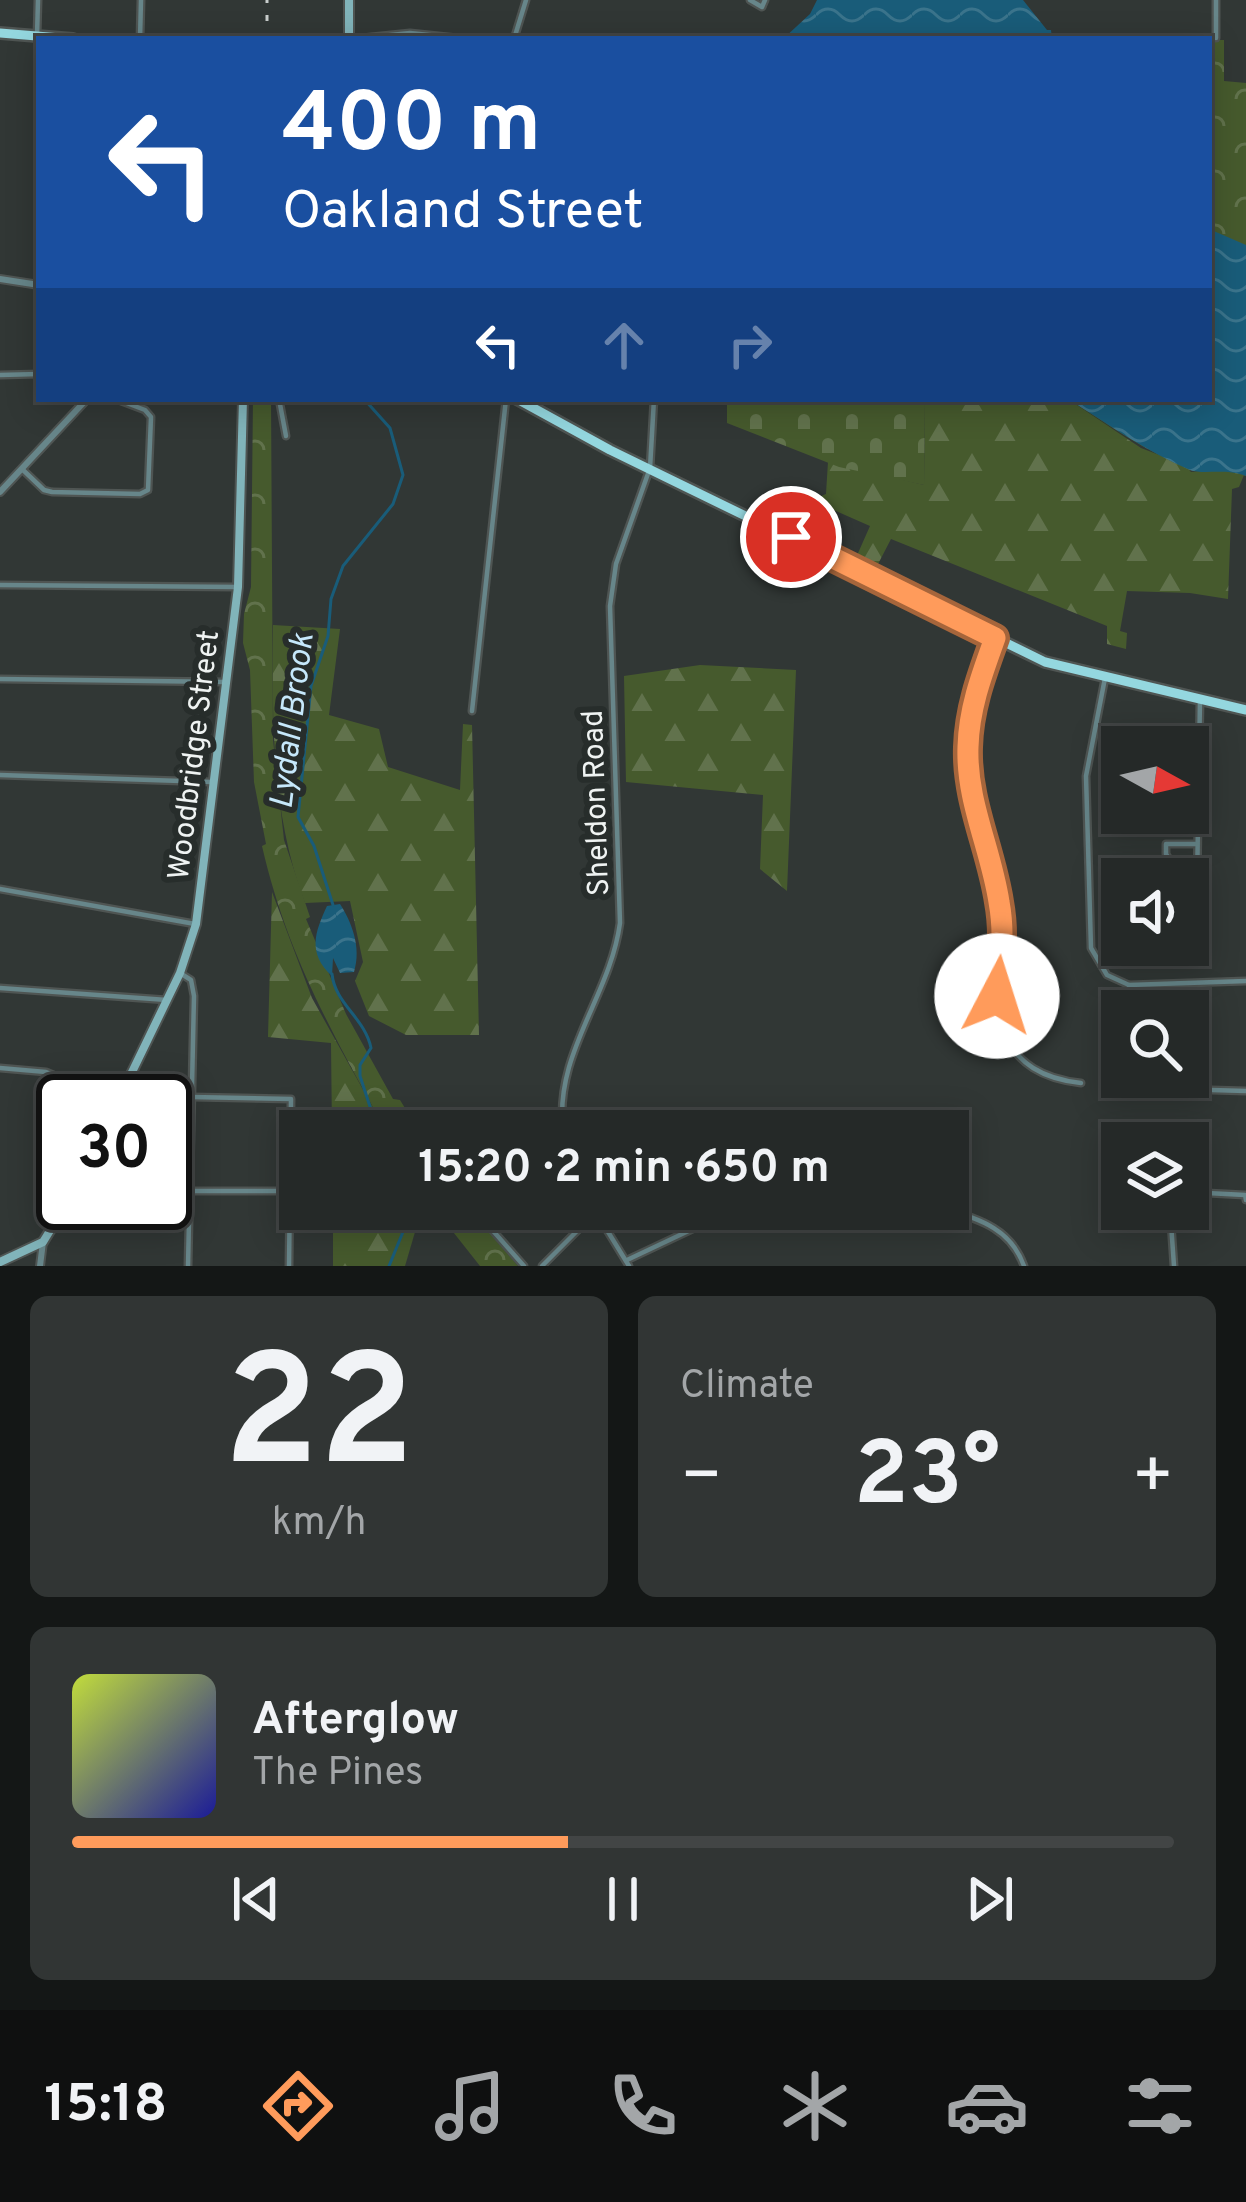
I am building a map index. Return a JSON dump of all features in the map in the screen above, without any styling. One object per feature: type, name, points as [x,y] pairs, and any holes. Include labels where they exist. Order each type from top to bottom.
[{"type":"main road","points":[[349,0],[351,36]]},
{"type":"main road","points":[[0,33],[37,36]]},
{"type":"main road","name":"Woodbridge Street","points":[[130,1074],[180,973],[196,924],[238,587],[243,402]]},
{"type":"main road","points":[[523,402],[1046,662],[1246,710]]},
{"type":"main road","points":[[0,1262],[43,1242],[50,1230]]},
{"type":"street","points":[[37,36],[38,0]]},
{"type":"street","points":[[140,36],[141,0]]},
{"type":"street","points":[[515,36],[526,0]]},
{"type":"street","points":[[750,0],[764,4]]},
{"type":"street","points":[[1216,0],[1216,38]]},
{"type":"street","points":[[375,36],[432,36]]},
{"type":"street","points":[[0,279],[36,285]]},
{"type":"street","points":[[0,375],[36,374]]},
{"type":"street","points":[[0,492],[84,402]]},
{"type":"street","points":[[22,469],[52,492],[140,494],[148,490],[151,417],[124,402]]},
{"type":"street","points":[[280,402],[286,436]]},
{"type":"street","points":[[472,710],[506,402]]},
{"type":"street","name":"Sheldon Road","points":[[564,1110],[566,1072],[618,938],[610,607],[616,564],[650,468],[653,402]]},
{"type":"street","points":[[2,476],[10,481]]},
{"type":"street","points":[[0,585],[238,587]]},
{"type":"street","points":[[995,638],[974,696],[968,748],[974,811],[1000,903],[1003,932],[996,1011],[1000,1028],[1026,1065],[1044,1077],[1081,1082]]},
{"type":"street","points":[[1105,678],[1086,776],[1090,949],[1107,975],[1130,985],[1246,981]]},
{"type":"street","points":[[0,679],[225,682]]},
{"type":"street","points":[[1197,858],[1200,699]]},
{"type":"street","points":[[0,775],[212,782]]},
{"type":"street","points":[[1168,858],[1166,844],[1197,844]]},
{"type":"street","points":[[0,889],[196,924]]},
{"type":"street","points":[[180,973],[194,987],[192,1074]]},
{"type":"street","points":[[1130,985],[1130,990]]},
{"type":"street","points":[[0,988],[167,1000]]},
{"type":"street","points":[[0,1068],[51,1074]]},
{"type":"street","points":[[1209,1089],[1246,1090]]},
{"type":"street","points":[[192,1096],[291,1099],[291,1110]]},
{"type":"street","points":[[192,1191],[279,1191]]},
{"type":"street","points":[[1209,1192],[1234,1192],[1245,1195],[1246,1200]]},
{"type":"street","points":[[969,1218],[994,1227],[1016,1247],[1024,1266]]},
{"type":"street","points":[[188,1230],[188,1266]]},
{"type":"street","points":[[289,1230],[289,1266]]},
{"type":"street","points":[[492,1230],[524,1266]]},
{"type":"street","points":[[542,1266],[576,1230]]},
{"type":"street","points":[[607,1230],[628,1263],[694,1230]]},
{"type":"street","points":[[1171,1230],[1174,1266]]},
{"type":"street","points":[[40,1266],[43,1242]]},
{"type":"green space","points":[[1212,40],[1224,40],[1224,81],[1246,83],[1246,476],[1190,470],[1073,402],[1212,402]]},
{"type":"green space","points":[[253,402],[271,402],[273,740],[284,840],[310,917],[306,919],[346,1014],[393,1099],[400,1100],[406,1110],[375,1110],[330,1027],[284,923],[262,846],[266,844],[254,782],[244,614],[251,587]]},
{"type":"green space","points":[[727,402],[925,402],[924,485],[839,467],[727,423]]},
{"type":"green space","points":[[925,402],[1072,402],[1141,448],[1185,465],[1191,472],[1227,469],[1244,475],[1239,487],[1232,489],[1228,599],[1127,591],[1120,631],[1127,633],[1126,649],[1107,644],[1107,626],[891,539],[877,566],[855,560],[870,526],[811,500],[826,494],[828,462],[924,485]]},
{"type":"green space","points":[[273,625],[340,629],[329,715],[379,729],[388,767],[460,790],[463,724],[472,725],[479,1035],[406,1035],[369,1016],[355,981],[363,962],[350,901],[305,903],[280,800]]},
{"type":"green space","points":[[700,665],[796,670],[787,891],[760,869],[763,795],[626,782],[624,676]]},
{"type":"green space","points":[[272,892],[312,998],[374,1110],[332,1110],[331,1043],[268,1037]]},
{"type":"green space","points":[[333,1230],[415,1230],[405,1266],[333,1266]]},
{"type":"green space","points":[[452,1230],[487,1230],[518,1266],[480,1266]]},
{"type":"water","points":[[817,0],[1023,0],[1052,36],[786,36],[810,14]]},
{"type":"water","points":[[1212,230],[1246,245],[1246,476],[1190,470],[1073,402],[1212,402]]},
{"type":"water","points":[[340,904],[354,935],[356,963],[354,972],[340,973],[333,958],[332,976],[319,959],[316,942],[327,906]]},
{"type":"waterway","name":"Lydall Brook","points":[[333,905],[314,846],[298,817],[311,686],[343,566],[393,504],[403,475],[390,428],[367,402]]},
{"type":"waterway","name":"Lydall Brook","points":[[332,974],[339,994],[368,1037],[371,1048],[360,1065],[360,1076],[371,1110]]},
{"type":"waterway","name":"Lydall Brook","points":[[389,1266],[404,1230]]},
{"type":"railway","points":[[267,0],[267,36]]},
{"type":"route","points":[[791,537],[995,638],[974,696],[968,748],[974,811],[1000,903],[1003,932],[997,996]]}]
